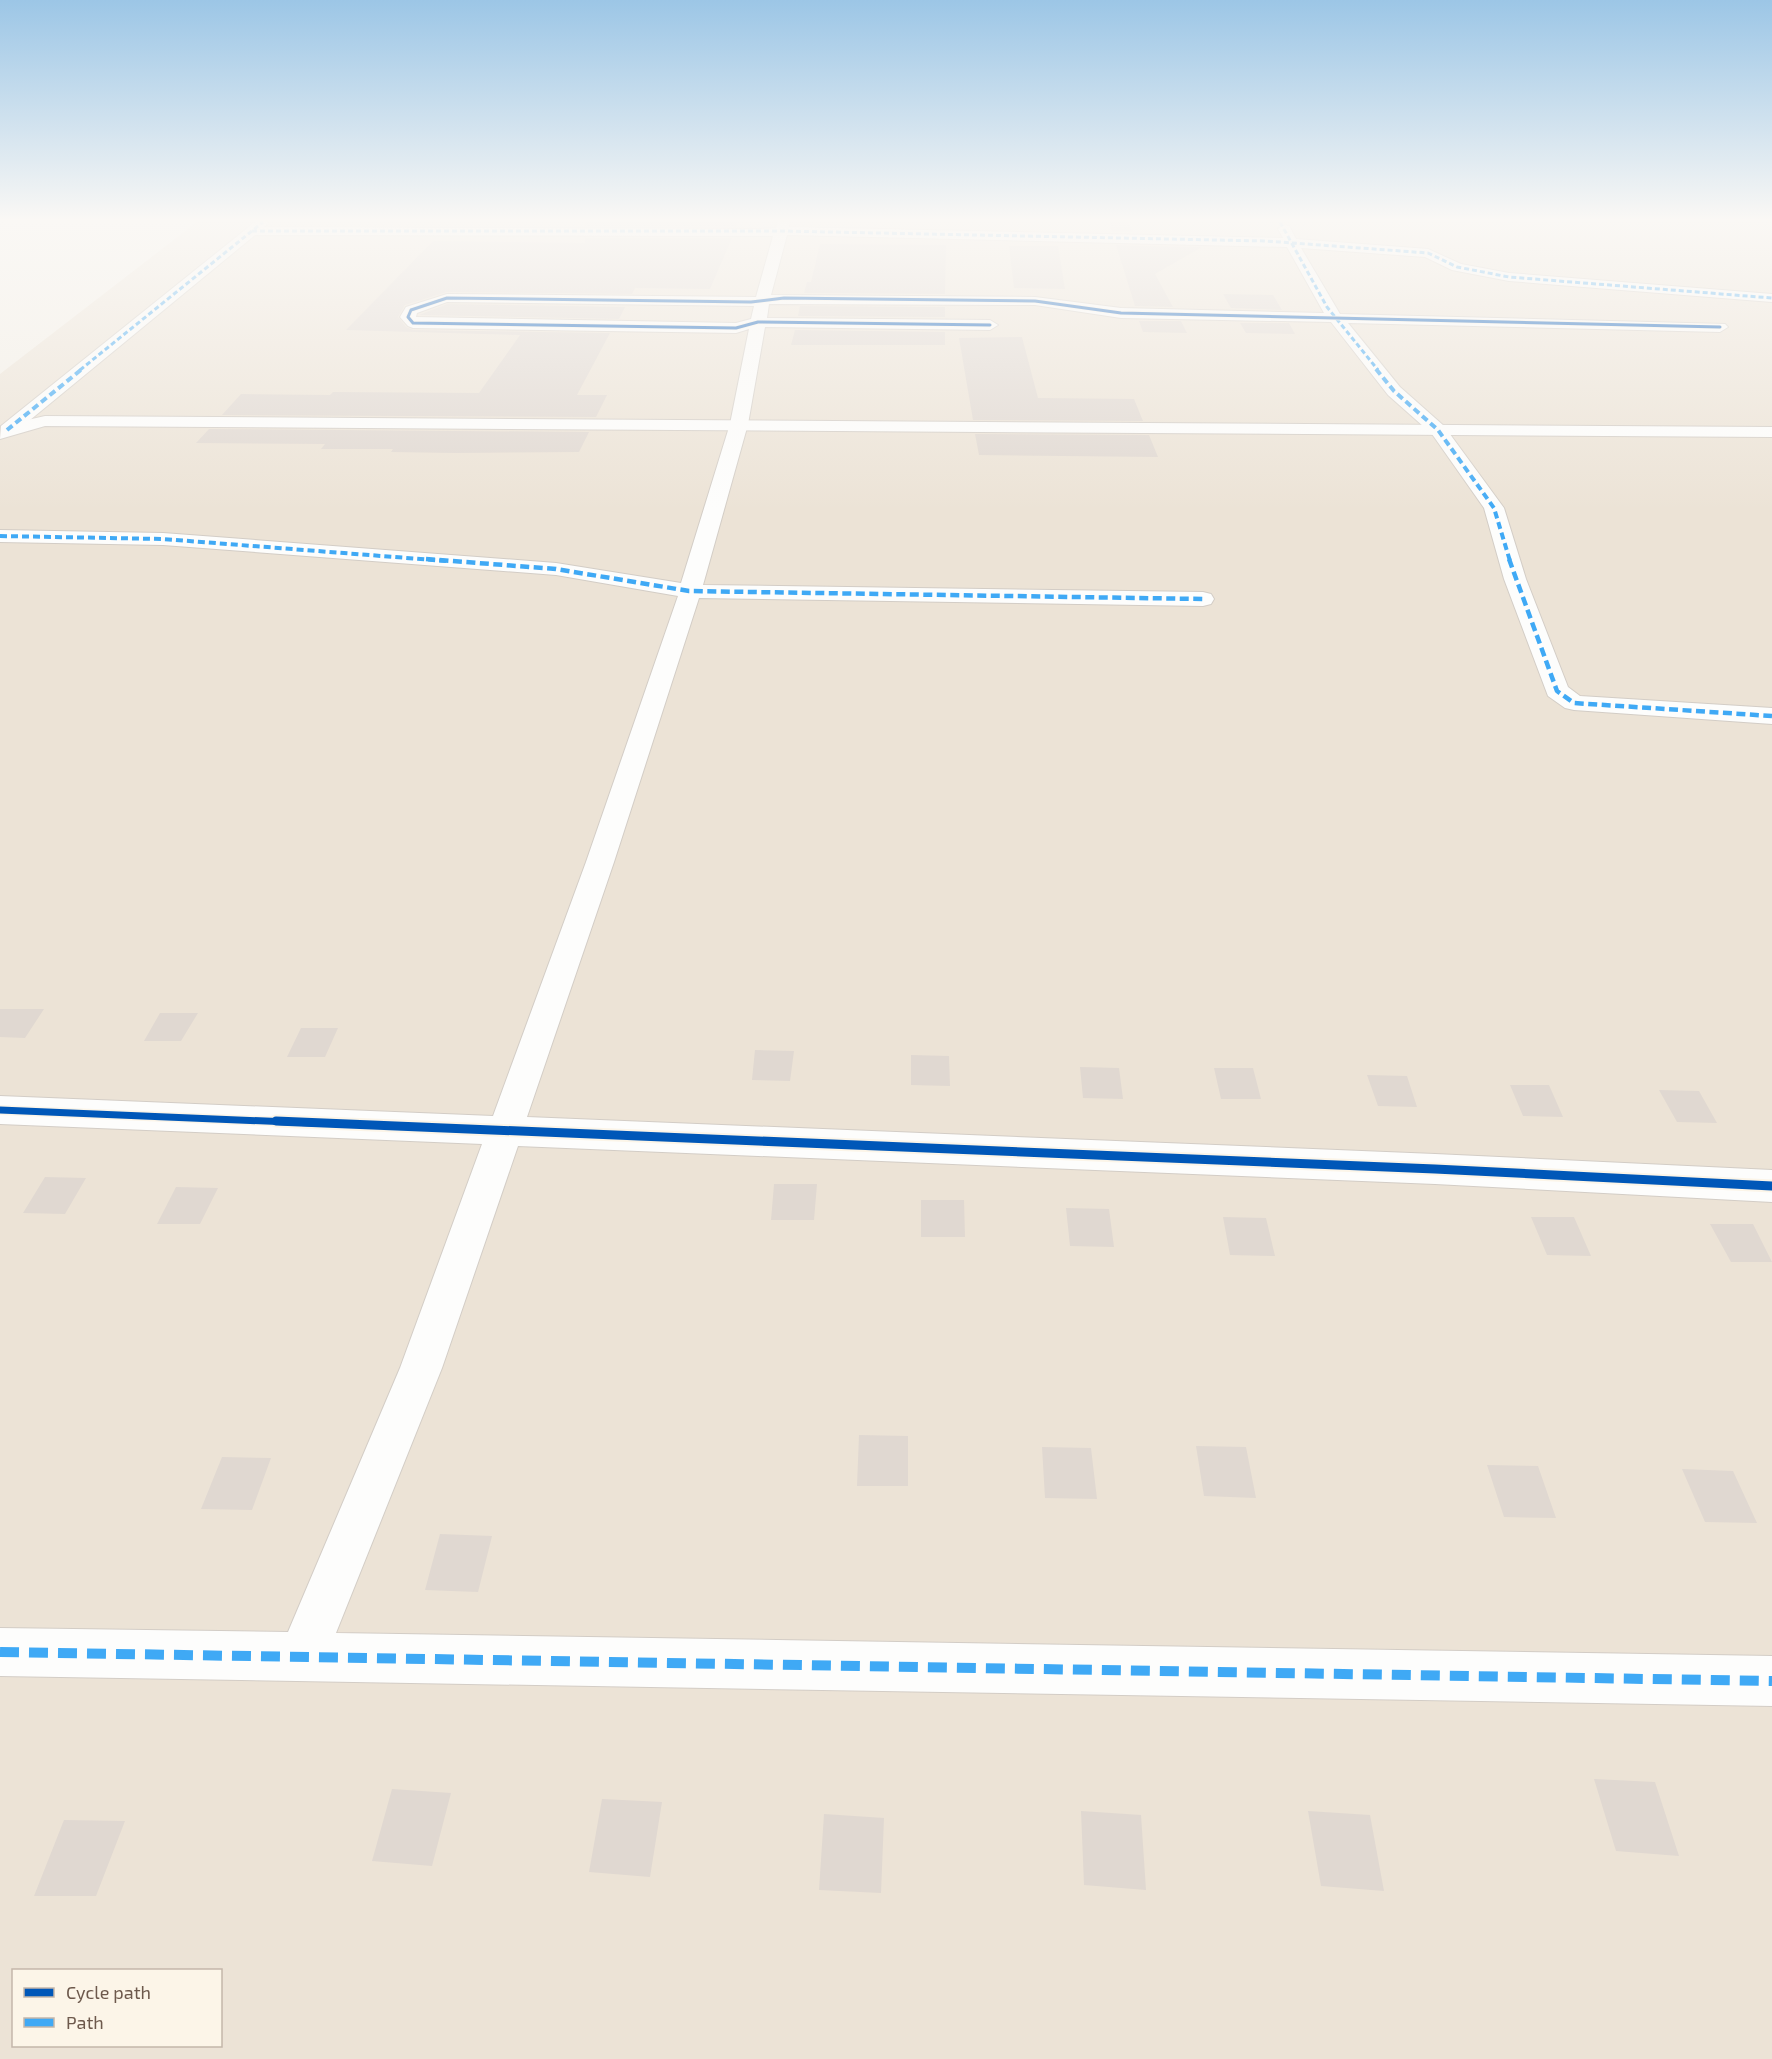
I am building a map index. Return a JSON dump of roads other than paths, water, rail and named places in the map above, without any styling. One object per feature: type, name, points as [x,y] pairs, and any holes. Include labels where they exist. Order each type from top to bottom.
[{"type":"street","points":[[4,432],[145,318]]},
{"type":"street","points":[[409,318],[413,323],[736,328],[750,318]]},
{"type":"street","points":[[302,1658],[421,1368],[600,862],[689,591],[740,424],[759,318]]},
{"type":"street","points":[[876,318],[990,325]]},
{"type":"street","points":[[1336,318],[1394,391],[1438,430],[1494,508],[1515,579],[1557,691],[1574,702],[1772,716]]},
{"type":"street","points":[[1340,318],[1719,327]]},
{"type":"street","points":[[4,432],[45,421],[1772,432]]},
{"type":"street","points":[[0,536],[163,539],[545,568],[689,591],[1203,599]]},
{"type":"street","points":[[0,1110],[1772,1186]]},
{"type":"street","points":[[0,1652],[1772,1682]]}]
